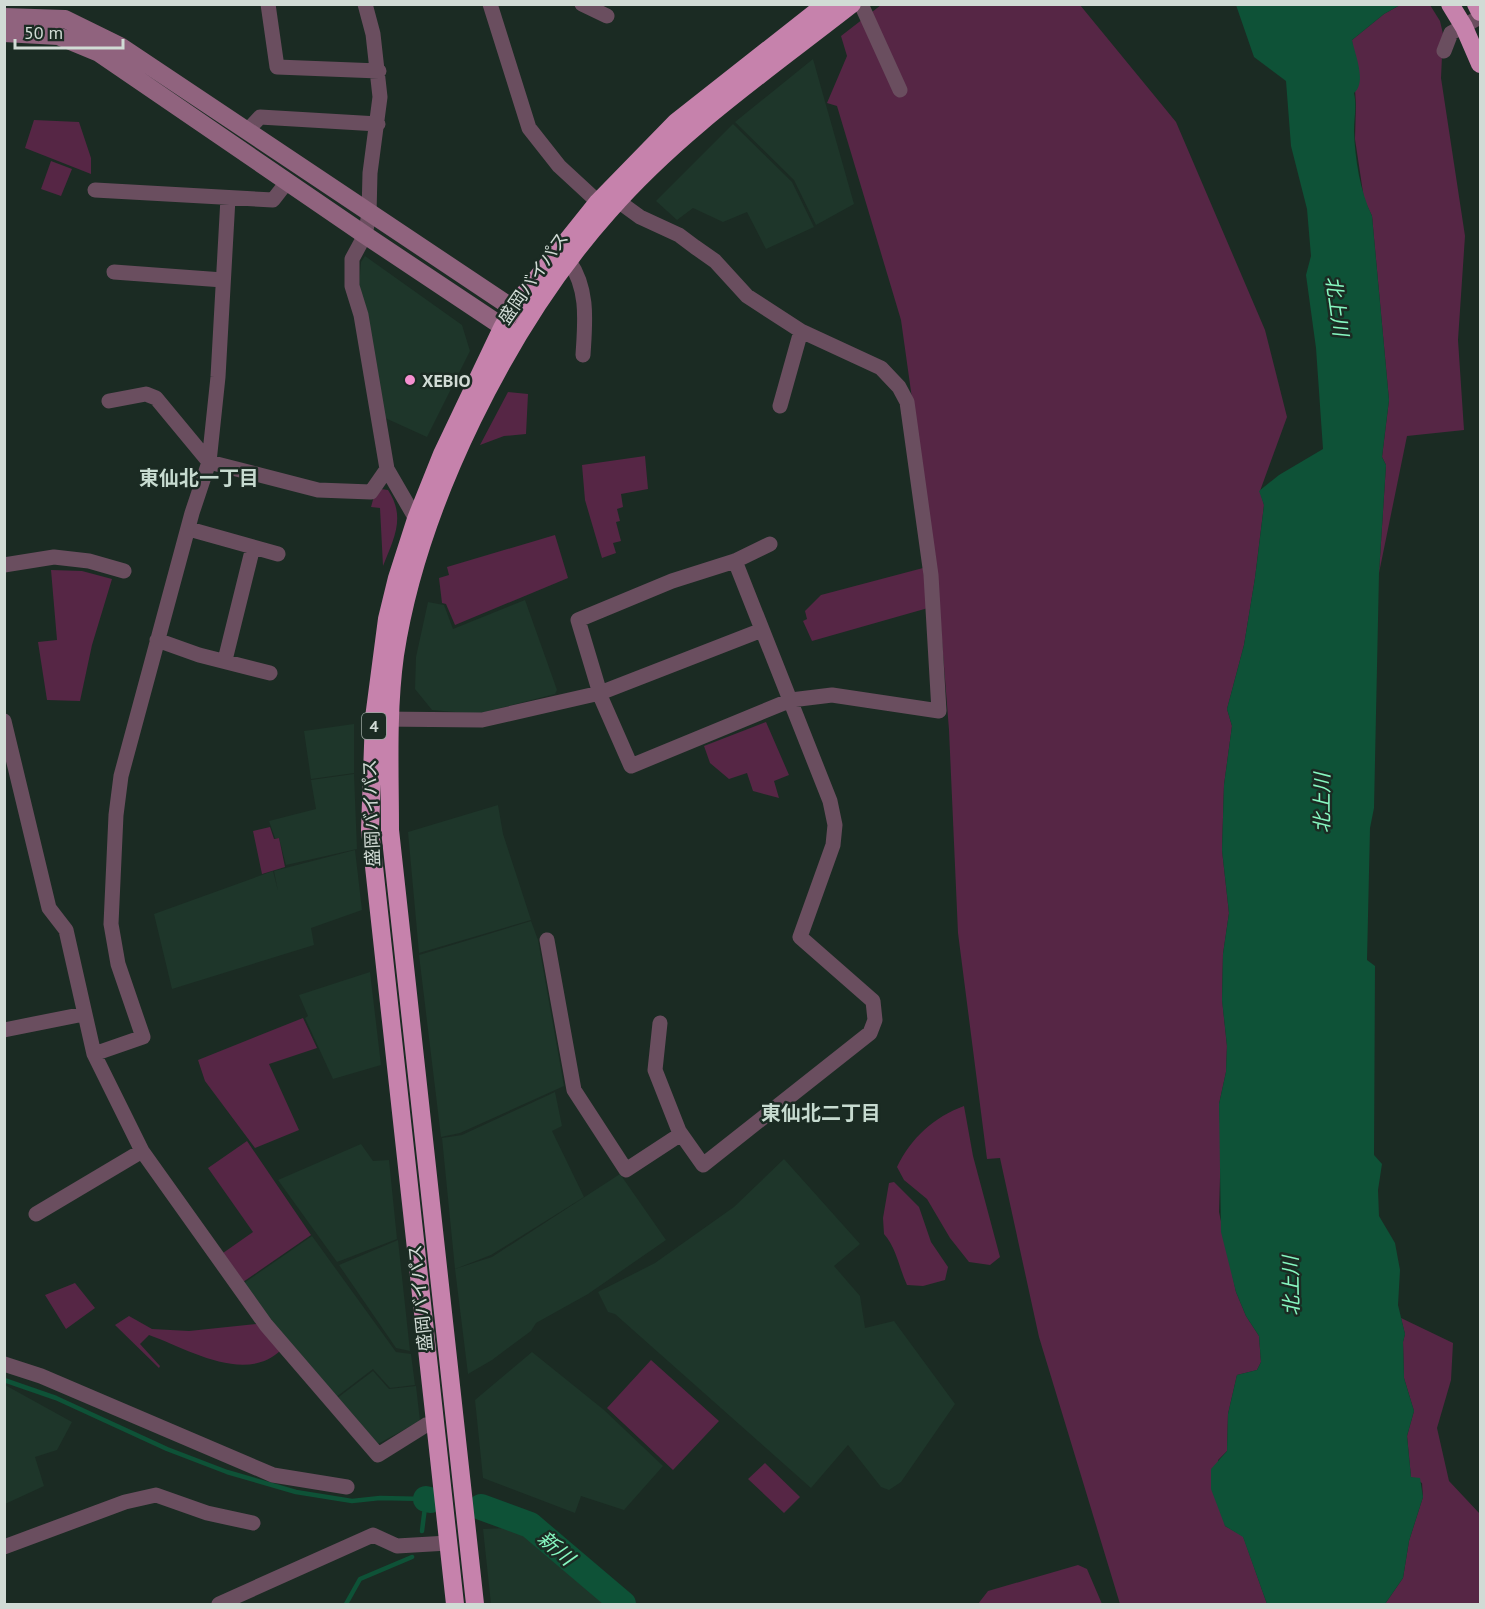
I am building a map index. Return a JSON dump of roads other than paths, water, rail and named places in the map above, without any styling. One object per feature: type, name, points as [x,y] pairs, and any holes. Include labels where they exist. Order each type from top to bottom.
[{"type":"highway","name":"盛岡バイパス","points":[[455,1605],[370,830],[382,719],[387,619],[416,519],[442,454],[520,313],[598,202],[676,122],[831,11],[852,4]]},
{"type":"highway","points":[[1476,4],[1480,12]]},
{"type":"highway","name":"盛岡バイパス","points":[[520,313],[569,261],[618,201],[682,138],[831,11]]},
{"type":"highway","points":[[1456,14],[1480,64]]},
{"type":"highway","name":"盛岡バイパス","points":[[475,1605],[390,830],[382,719],[417,557],[509,332]]},
{"type":"street","points":[[268,4],[277,67],[379,71]]},
{"type":"street","points":[[365,4],[374,34],[379,71],[378,124],[370,173],[369,214],[365,235],[352,259],[352,286],[361,315],[387,469],[416,519]]},
{"type":"street","points":[[490,4],[529,128],[559,166],[598,202]]},
{"type":"street","points":[[582,4],[607,16]]},
{"type":"street","points":[[861,4],[900,90]]},
{"type":"street","points":[[1444,51],[1456,14],[1480,17]]},
{"type":"street","points":[[4,17],[51,18],[77,23],[120,46],[520,313]]},
{"type":"street","points":[[4,33],[58,36],[99,53],[509,332]]},
{"type":"street","points":[[247,131],[260,117],[378,124]]},
{"type":"street","points":[[95,190],[273,200],[287,182]]},
{"type":"street","points":[[94,1054],[143,1037],[118,964],[111,924],[116,815],[121,776],[157,640],[209,462],[218,377],[228,198]]},
{"type":"street","points":[[618,201],[640,217],[679,236],[716,261],[747,296],[801,331],[881,368],[899,387],[907,402],[931,575],[939,711],[832,695],[791,700],[631,766],[600,693],[578,620],[672,580],[735,561],[770,544]]},
{"type":"street","points":[[569,261],[578,274],[584,294],[583,355]]},
{"type":"street","points":[[114,272],[223,280]]},
{"type":"street","points":[[780,406],[801,331]]},
{"type":"street","points":[[109,401],[146,394],[156,398],[209,462],[318,490],[371,492],[387,469]]},
{"type":"street","points":[[189,529],[278,554]]},
{"type":"street","points":[[225,660],[253,547]]},
{"type":"street","points":[[4,565],[54,557],[89,561],[124,571]]},
{"type":"street","points":[[660,1023],[655,1070],[681,1134],[703,1164],[870,1033],[876,1020],[873,1001],[801,937],[833,845],[835,825],[830,801],[735,561]]},
{"type":"street","points":[[382,719],[482,720],[600,693],[762,630]]},
{"type":"street","points":[[157,640],[270,673]]},
{"type":"street","points":[[4,720],[49,908],[66,930],[94,1054],[142,1151],[266,1324],[378,1455],[426,1425],[436,1424]]},
{"type":"street","points":[[547,940],[574,1090],[626,1170],[681,1134]]},
{"type":"street","points":[[4,1030],[84,1014]]},
{"type":"street","points":[[36,1214],[142,1151]]},
{"type":"street","points":[[4,1364],[41,1376],[273,1475],[347,1487]]},
{"type":"street","points":[[4,1547],[125,1502],[156,1495],[207,1513],[253,1523]]},
{"type":"street","points":[[219,1605],[373,1535],[397,1546],[448,1543]]},
{"type":"water","name":"北上川","points":[[1236,5],[1400,5],[1384,14],[1352,40],[1360,75],[1358,88],[1354,93],[1356,153],[1361,186],[1372,216],[1389,400],[1382,457],[1386,465],[1379,573],[1374,808],[1370,828],[1367,960],[1375,966],[1374,1155],[1382,1164],[1378,1190],[1379,1216],[1395,1243],[1400,1270],[1398,1305],[1405,1334],[1403,1342],[1404,1378],[1414,1411],[1407,1436],[1411,1477],[1420,1478],[1423,1497],[1409,1541],[1403,1578],[1385,1604],[1267,1604],[1243,1537],[1225,1526],[1211,1489],[1211,1469],[1227,1451],[1228,1414],[1237,1375],[1257,1370],[1261,1362],[1259,1336],[1246,1316],[1236,1292],[1221,1232],[1219,1104],[1226,1072],[1227,1046],[1222,1000],[1223,954],[1229,913],[1222,850],[1224,785],[1232,726],[1227,709],[1244,645],[1255,578],[1264,505],[1259,491],[1279,475],[1323,449],[1316,348],[1306,275],[1311,256],[1307,209],[1291,146],[1286,81],[1254,57]]},
{"type":"waterway","points":[[4,1380],[56,1398],[167,1449],[227,1472],[296,1492],[352,1501],[380,1498],[426,1499],[422,1531]]},
{"type":"waterway","name":"新川","points":[[426,1499],[430,1500]]},
{"type":"waterway","name":"新川","points":[[481,1507],[530,1525],[623,1604]]},
{"type":"waterway","points":[[346,1604],[360,1579],[412,1557]]},
{"type":"place","name":"XEBIO","points":[[410,380]]},
{"type":"district","name":"東仙北一丁目","points":[[199,478]]},
{"type":"district","name":"東仙北二丁目","points":[[821,1113]]}]
